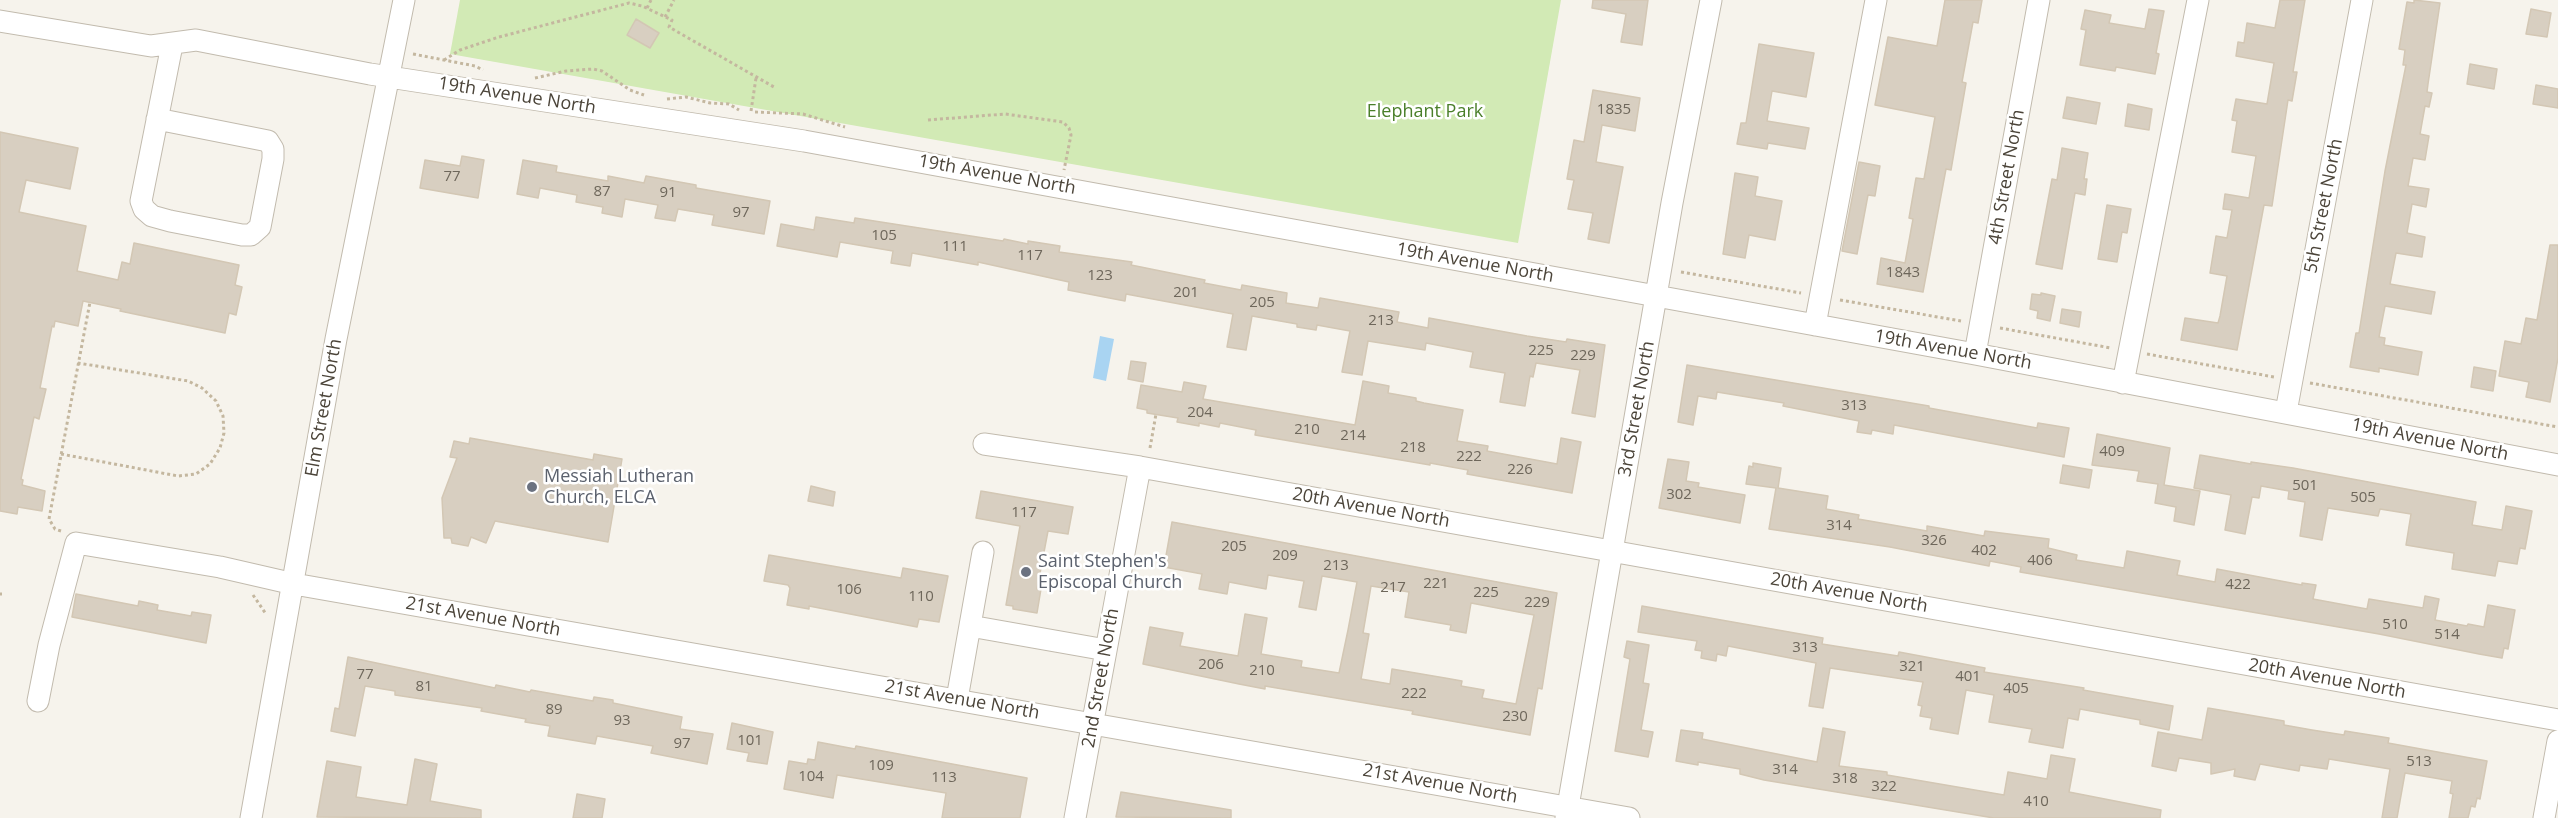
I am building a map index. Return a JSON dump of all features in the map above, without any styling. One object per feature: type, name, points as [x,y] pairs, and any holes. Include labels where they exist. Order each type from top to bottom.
[{"type":"street","name":"Elm Street North","points":[[251,818],[336,339],[404,0]]},
{"type":"street","name":"3rd Street North","points":[[1567,813],[1656,296],[1711,0]]},
{"type":"street","points":[[1815,325],[1876,0]]},
{"type":"street","name":"4th Street North","points":[[1975,354],[2039,0]]},
{"type":"street","points":[[2123,383],[2198,0]]},
{"type":"street","name":"5th Street North","points":[[2286,412],[2362,0]]},
{"type":"street","name":"19th Avenue North","points":[[0,21],[151,46],[196,40],[389,76],[804,141],[1975,354],[2558,465]]},
{"type":"street","points":[[157,119],[268,141],[273,149],[273,159],[260,227],[252,234],[242,235],[170,221],[152,216],[144,209],[141,201],[157,119],[172,45]]},
{"type":"street","name":"20th Avenue North","points":[[984,444],[1140,467],[2558,720]]},
{"type":"street","name":"2nd Street North","points":[[1075,818],[1140,467]]},
{"type":"street","points":[[38,701],[49,645],[76,543]]},
{"type":"street","name":"21st Avenue North","points":[[76,543],[220,567],[294,584],[1093,723],[1567,813],[1629,818]]},
{"type":"street","points":[[957,699],[983,552]]},
{"type":"street","points":[[970,626],[1106,650]]},
{"type":"street","points":[[2544,818],[2558,741]]},
{"type":"path","points":[[647,8],[651,0]]},
{"type":"path","points":[[665,17],[674,0]]},
{"type":"path","points":[[444,60],[448,55],[479,43],[616,4],[629,3],[647,8],[672,20],[669,27],[774,87]]},
{"type":"path","points":[[751,111],[756,78]]},
{"type":"path","points":[[928,120],[1005,114],[1063,122],[1069,128],[1071,135],[1064,170]]},
{"type":"path","points":[[76,543],[77,534],[55,529],[49,519],[90,302]]},
{"type":"path","points":[[61,454],[178,476],[196,474],[210,465],[220,448],[224,433],[223,416],[216,401],[202,388],[188,381],[78,363]]},
{"type":"path","points":[[1150,448],[1156,414]]},
{"type":"path","points":[[252,593],[268,618]]},
{"type":"green space","name":"Elephant Park","points":[[460,0],[1561,0],[1518,243],[450,54]]},
{"type":"water","points":[[1100,336],[1114,339],[1106,381],[1093,378]]},
{"type":"building","points":[[1593,0],[1648,0],[1642,45],[1621,42],[1626,14],[1592,8]]},
{"type":"building","points":[[1945,0],[1982,0],[1978,23],[1973,22],[1962,82],[1966,83],[1951,170],[1946,169],[1923,292],[1877,284],[1881,258],[1905,263],[1913,219],[1909,218],[1916,178],[1924,179],[1935,117],[1875,105],[1888,37],[1937,46]]},
{"type":"building","points":[[2280,0],[2305,0],[2293,72],[2297,72],[2292,101],[2288,100],[2272,206],[2264,205],[2237,350],[2181,340],[2185,318],[2218,323],[2227,276],[2210,273],[2216,236],[2227,238],[2232,210],[2223,209],[2225,194],[2249,198],[2256,156],[2232,152],[2237,121],[2232,120],[2236,99],[2267,104],[2274,63],[2236,56],[2238,42],[2244,43],[2247,23],[2275,28]]},
{"type":"building","points":[[2414,0],[2440,3],[2427,92],[2432,93],[2429,107],[2425,106],[2420,134],[2429,136],[2425,160],[2413,158],[2408,186],[2429,189],[2426,207],[2412,204],[2407,233],[2425,237],[2422,257],[2396,253],[2390,284],[2435,292],[2431,314],[2385,306],[2379,337],[2385,338],[2384,345],[2422,352],[2418,375],[2379,368],[2379,372],[2350,367],[2356,333],[2359,333],[2385,171],[2406,65],[2403,65],[2405,50],[2399,49],[2407,2],[2414,3]]},
{"type":"building","points":[[2149,9],[2164,11],[2156,53],[2159,54],[2155,74],[2116,67],[2115,71],[2080,65],[2086,30],[2081,29],[2085,10],[2111,15],[2109,23],[2145,29]]},
{"type":"building","points":[[2531,9],[2551,13],[2547,37],[2526,34]]},
{"type":"building","points":[[636,19],[659,33],[650,48],[627,35]]},
{"type":"building","points":[[1759,44],[1814,53],[1806,97],[1772,91],[1767,121],[1809,128],[1805,149],[1768,143],[1767,149],[1737,144],[1741,123],[1746,123]]},
{"type":"building","points":[[2470,64],[2497,69],[2494,89],[2467,84]]},
{"type":"building","points":[[2536,85],[2558,89],[2558,108],[2533,104]]},
{"type":"building","points":[[1593,90],[1640,98],[1635,131],[1602,125],[1596,162],[1623,167],[1609,243],[1588,239],[1593,213],[1568,209],[1574,180],[1567,179],[1574,140],[1584,142]]},
{"type":"building","points":[[2067,97],[2100,103],[2096,124],[2063,118]]},
{"type":"building","points":[[2128,104],[2152,109],[2149,130],[2125,126]]},
{"type":"building","points":[[0,132],[78,148],[70,189],[26,180],[19,212],[86,226],[77,271],[118,280],[122,262],[130,264],[134,243],[239,265],[235,285],[242,287],[236,315],[229,313],[225,333],[83,301],[78,326],[55,321],[54,327],[52,326],[40,388],[46,389],[39,419],[34,417],[21,479],[23,480],[22,485],[45,491],[42,511],[18,507],[17,514],[0,511]]},
{"type":"building","points":[[2062,148],[2088,153],[2084,179],[2087,179],[2085,195],[2075,193],[2062,269],[2036,264],[2052,179],[2057,180]]},
{"type":"building","points":[[462,156],[484,160],[478,198],[420,188],[425,160],[460,166]]},
{"type":"building","points":[[523,160],[557,166],[556,172],[608,181],[608,176],[644,183],[646,176],[696,185],[696,188],[770,201],[764,234],[712,225],[714,215],[678,209],[675,221],[655,218],[658,205],[625,199],[622,217],[602,213],[603,207],[576,202],[577,195],[540,188],[538,198],[517,194]]},
{"type":"building","points":[[1859,162],[1880,166],[1875,196],[1868,195],[1857,254],[1842,251]]},
{"type":"building","points":[[1735,173],[1758,177],[1755,196],[1782,201],[1775,240],[1749,235],[1745,258],[1723,254]]},
{"type":"building","points":[[2107,205],[2131,209],[2127,233],[2122,232],[2117,262],[2098,259]]},
{"type":"building","points":[[816,217],[854,223],[855,218],[1003,241],[1004,239],[1028,244],[1028,241],[1060,246],[1059,252],[1132,262],[1131,265],[1205,280],[1204,283],[1241,290],[1242,285],[1287,293],[1286,303],[1318,308],[1320,298],[1399,312],[1397,322],[1428,328],[1429,318],[1566,342],[1567,339],[1605,345],[1595,417],[1572,413],[1580,370],[1536,363],[1533,377],[1530,376],[1525,406],[1500,402],[1505,373],[1470,367],[1473,352],[1426,343],[1425,350],[1368,341],[1362,375],[1342,372],[1350,331],[1317,325],[1316,330],[1297,327],[1297,324],[1252,316],[1246,350],[1227,347],[1233,314],[1126,294],[1125,301],[1068,290],[1069,282],[978,262],[978,265],[912,253],[910,266],[891,263],[893,251],[840,242],[837,257],[777,246],[781,224],[814,230]]},
{"type":"building","points":[[2550,245],[2558,245],[2558,358],[2550,402],[2526,397],[2529,382],[2499,376],[2505,341],[2521,344],[2526,318],[2537,320]]},
{"type":"building","points":[[2041,293],[2055,296],[2050,321],[2037,318],[2038,311],[2030,309],[2032,294],[2041,295]]},
{"type":"building","points":[[2062,309],[2081,312],[2079,327],[2060,323]]},
{"type":"building","points":[[1131,361],[1146,363],[1143,382],[1128,379]]},
{"type":"building","points":[[1687,365],[1929,406],[1929,408],[2037,428],[2038,423],[2069,428],[2064,457],[1894,425],[1893,434],[1872,430],[1871,434],[1857,432],[1859,421],[1783,406],[1784,403],[1717,392],[1716,399],[1698,396],[1693,425],[1678,422]]},
{"type":"building","points":[[2474,367],[2496,371],[2493,391],[2471,387]]},
{"type":"building","points":[[1363,381],[1389,386],[1388,393],[1463,410],[1457,441],[1488,446],[1487,451],[1557,464],[1561,438],[1581,442],[1572,493],[1467,474],[1468,470],[1430,463],[1430,465],[1255,435],[1256,430],[1220,423],[1219,427],[1177,422],[1178,418],[1147,413],[1147,410],[1137,408],[1141,385],[1182,392],[1184,382],[1206,386],[1203,399],[1355,425]]},
{"type":"building","points":[[2097,434],[2170,448],[2164,485],[2200,491],[2194,525],[2174,521],[2176,507],[2155,503],[2158,484],[2137,481],[2139,471],[2092,465]]},
{"type":"building","name":"Messiah Lutheran Church, ELCA","points":[[470,438],[593,460],[594,454],[622,459],[608,542],[495,521],[486,543],[471,537],[468,546],[452,543],[451,538],[444,538],[442,498],[457,458],[450,457],[454,441],[469,444]]},
{"type":"building","points":[[2200,455],[2251,464],[2251,462],[2293,468],[2476,502],[2472,525],[2502,530],[2506,506],[2532,511],[2525,549],[2520,548],[2517,564],[2498,561],[2495,576],[2452,569],[2454,553],[2406,545],[2411,514],[2380,509],[2378,516],[2328,508],[2322,540],[2300,536],[2305,502],[2288,499],[2289,491],[2261,486],[2259,498],[2252,497],[2245,534],[2225,530],[2231,495],[2194,488]]},
{"type":"building","points":[[1668,459],[1689,462],[1686,481],[1699,483],[1698,487],[1745,495],[1740,523],[1659,508]]},
{"type":"building","points":[[1753,463],[1781,468],[1778,488],[1828,496],[1826,509],[1859,515],[1858,519],[1927,531],[1927,526],[1984,536],[1985,531],[2049,539],[2048,548],[2077,555],[2076,560],[2124,568],[2127,551],[2180,561],[2177,575],[2215,582],[2217,569],[2302,585],[2302,583],[2316,585],[2313,599],[2367,609],[2369,599],[2423,608],[2425,596],[2439,599],[2435,620],[2467,626],[2468,624],[2484,627],[2488,605],[2515,610],[2508,649],[2504,648],[2502,658],[2379,634],[2020,572],[2021,567],[1990,561],[1989,566],[1890,547],[1769,529],[1776,488],[1746,484],[1749,466],[1753,467]]},
{"type":"building","points":[[2063,465],[2092,470],[2089,488],[2060,483]]},
{"type":"building","points":[[811,486],[835,492],[833,506],[808,501]]},
{"type":"building","points":[[981,491],[1073,507],[1068,534],[1048,531],[1037,589],[1041,589],[1037,613],[1013,609],[1013,606],[1006,605],[1020,526],[976,518]]},
{"type":"building","points":[[1172,522],[1557,593],[1542,689],[1538,688],[1530,735],[1412,714],[1413,711],[1265,686],[1265,689],[1143,664],[1150,627],[1183,633],[1180,646],[1238,656],[1245,614],[1267,618],[1261,654],[1302,661],[1301,667],[1339,673],[1357,582],[1322,576],[1316,610],[1299,607],[1304,581],[1268,575],[1266,589],[1229,582],[1227,594],[1199,589],[1202,574],[1164,567]],"holes":[[[1371,586],[1409,592],[1405,617],[1451,625],[1450,630],[1466,633],[1471,603],[1534,615],[1516,704],[1482,698],[1484,690],[1461,686],[1462,681],[1392,669],[1390,684],[1361,679],[1369,634],[1363,633]]]},
{"type":"building","points":[[769,555],[901,578],[903,568],[948,576],[939,622],[919,619],[917,627],[809,606],[809,609],[787,605],[790,588],[788,585],[764,581]]},
{"type":"building","points":[[76,594],[138,606],[139,601],[158,605],[157,610],[191,616],[192,612],[211,615],[206,643],[72,617]]},
{"type":"building","points":[[1642,606],[1823,638],[1822,644],[1898,656],[1899,652],[1985,668],[1984,672],[2084,688],[2083,690],[2173,706],[2169,730],[2140,724],[2140,720],[2080,709],[2078,720],[2068,718],[2063,748],[2029,742],[2032,729],[1989,722],[1994,695],[1966,690],[1958,734],[1930,729],[1932,718],[1920,716],[1922,706],[1918,705],[1923,682],[1830,668],[1823,708],[1809,706],[1816,663],[1728,646],[1726,656],[1717,654],[1716,661],[1701,658],[1702,651],[1695,650],[1697,641],[1638,632]]},
{"type":"building","points":[[1627,641],[1649,645],[1643,683],[1649,684],[1641,730],[1653,732],[1648,757],[1615,751],[1630,659],[1624,657]]},
{"type":"building","points":[[348,657],[495,688],[496,685],[593,701],[594,697],[613,700],[613,703],[682,717],[680,729],[713,734],[707,764],[651,753],[653,746],[597,736],[595,744],[548,736],[550,726],[525,722],[526,719],[481,711],[482,708],[395,695],[395,691],[365,686],[355,736],[331,731],[335,708],[339,709]]},
{"type":"building","points":[[2208,708],[2284,721],[2284,725],[2312,730],[2344,735],[2345,731],[2389,738],[2388,743],[2487,761],[2480,799],[2477,798],[2475,807],[2471,806],[2468,818],[2449,818],[2453,794],[2450,793],[2452,781],[2405,773],[2397,818],[2382,818],[2390,769],[2329,759],[2327,769],[2300,765],[2299,771],[2260,764],[2255,780],[2234,776],[2235,769],[2211,774],[2211,763],[2179,758],[2176,771],[2152,766],[2158,732],[2202,740]]},
{"type":"building","points":[[732,723],[773,732],[767,764],[747,761],[749,753],[727,749]]},
{"type":"building","points":[[1823,728],[1845,732],[1839,766],[1887,772],[1887,775],[2004,795],[2008,772],[2047,779],[2051,755],[2075,759],[2069,792],[2161,810],[2160,818],[1994,818],[1764,780],[1740,774],[1740,769],[1676,761],[1681,730],[1703,733],[1702,739],[1817,762]]},
{"type":"building","points":[[818,742],[855,749],[856,746],[1027,778],[1020,818],[942,818],[946,793],[837,775],[833,798],[784,789],[789,761],[807,764],[808,759],[815,760]]},
{"type":"building","points":[[415,759],[437,764],[430,801],[481,810],[481,818],[317,817],[327,761],[361,767],[356,797],[407,805]]},
{"type":"building","points":[[1121,792],[1231,810],[1231,818],[1116,817]]},
{"type":"building","points":[[577,794],[605,799],[602,818],[573,818]]},
{"type":"place","name":"Messiah Lutheran Church, ELCA","points":[[532,487]]},
{"type":"place","name":"Saint Stephen's Episcopal Church","points":[[1026,572]]}]
